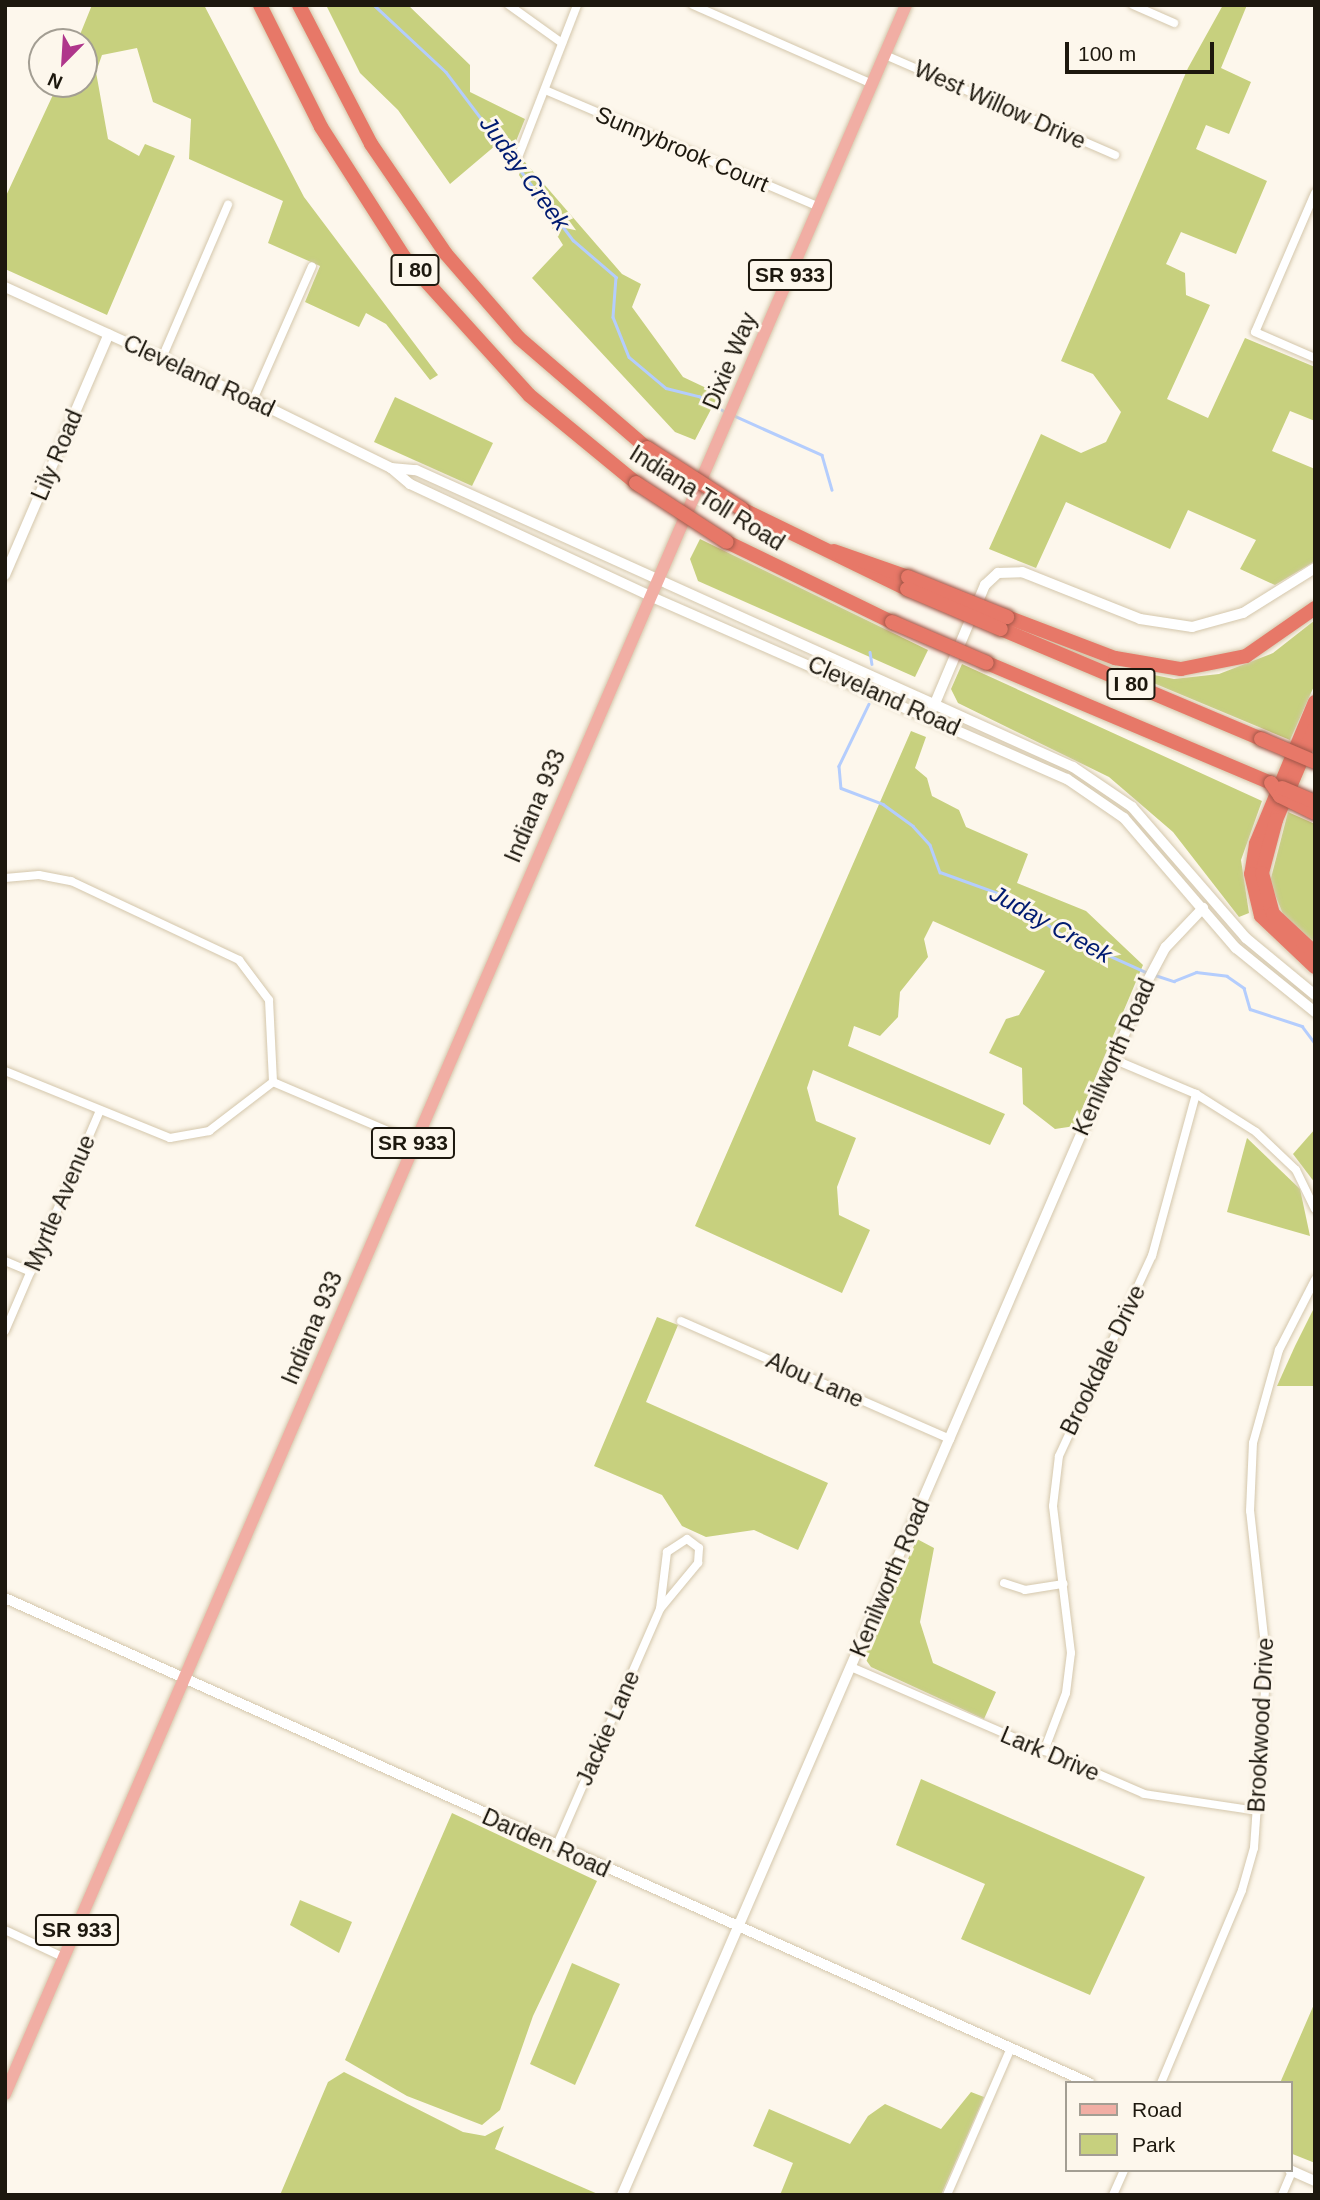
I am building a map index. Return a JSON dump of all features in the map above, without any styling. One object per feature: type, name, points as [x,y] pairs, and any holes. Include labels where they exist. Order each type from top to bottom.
[{"type":"highway","name":"Indiana Toll Road","points":[[260,5],[321,127],[404,257],[529,395],[636,483],[727,541],[892,622],[1315,802]]},
{"type":"highway","name":"Indiana Toll Road","points":[[299,5],[371,144],[446,254],[519,338],[647,448],[742,509],[812,546],[1004,623],[1315,762]]},
{"type":"highway","points":[[1004,623],[1115,658],[1181,669],[1246,656],[1315,608]]},
{"type":"highway","points":[[1315,702],[1256,844],[1251,874],[1261,916],[1315,967]]},
{"type":"highway","points":[[1315,728],[1276,820],[1262,873],[1273,914],[1315,953]]},
{"type":"highway","points":[[1271,783],[1280,796],[1315,813]]},
{"type":"main road","name":"Dixie Way","points":[[660,579],[906,5]]},
{"type":"main road","name":"Indiana 933","points":[[5,2094],[414,1142],[660,579]]},
{"type":"street","points":[[509,5],[562,43]]},
{"type":"street","points":[[517,160],[577,5]]},
{"type":"street","points":[[693,5],[872,84]]},
{"type":"street","points":[[1133,5],[1174,23]]},
{"type":"street","name":"West Willow Drive","points":[[885,55],[1115,155]]},
{"type":"street","name":"Sunnybrook Court","points":[[545,90],[819,207]]},
{"type":"street","points":[[1315,193],[1255,332],[1315,358]]},
{"type":"street","points":[[162,358],[228,205]]},
{"type":"street","points":[[253,400],[312,266]]},
{"type":"street","name":"Cleveland Road","points":[[5,287],[253,400],[391,468],[410,484],[652,597],[929,716],[1095,795],[1147,840],[1244,956],[1315,1012]]},
{"type":"street","name":"Lily Road","points":[[5,575],[109,334]]},
{"type":"street","name":"Cleveland Road","points":[[391,468],[416,470],[935,702],[1073,767],[1132,807],[1246,938],[1315,995]]},
{"type":"street","points":[[929,716],[985,585],[998,573],[1022,572],[1140,618],[1184,628],[1235,617],[1315,568]]},
{"type":"street","points":[[5,878],[39,875],[71,881],[239,960],[269,1000],[273,1082]]},
{"type":"street","name":"Kenilworth Road","points":[[622,2195],[1147,982],[1157,961],[1203,908]]},
{"type":"street","points":[[1113,1059],[1196,1094],[1283,1155],[1315,1209]]},
{"type":"street","points":[[5,1071],[159,1137],[209,1131],[273,1082]]},
{"type":"street","points":[[273,1082],[414,1142]]},
{"type":"street","name":"Brookdale Drive","points":[[1044,1751],[1070,1675],[1063,1584],[1053,1506],[1059,1455],[1152,1256],[1196,1094]]},
{"type":"street","name":"Myrtle Avenue","points":[[5,1331],[99,1112]]},
{"type":"street","points":[[5,1261],[31,1272]]},
{"type":"street","name":"Brookwood Drive","points":[[1162,2081],[1242,1890],[1258,1811],[1267,1664],[1250,1511],[1252,1443],[1279,1350],[1315,1280]]},
{"type":"street","name":"Alou Lane","points":[[681,1321],[950,1439]]},
{"type":"street","name":"Jackie Lane","points":[[556,1847],[660,1609],[698,1563],[694,1542],[678,1539],[667,1552],[660,1609]]},
{"type":"street","points":[[1004,1583],[1025,1590],[1063,1584]]},
{"type":"street","name":"Darden Road","points":[[5,1598],[737,1929],[1085,2081]]},
{"type":"street","name":"Lark Drive","points":[[851,1667],[1165,1801],[1258,1811]]},
{"type":"street","points":[[5,1930],[65,1958]]},
{"type":"street","points":[[947,2195],[1011,2048]]},
{"type":"street","points":[[1292,2171],[1315,2181]]},
{"type":"street","points":[[1113,2195],[1123,2172]]},
{"type":"street","points":[[1282,2195],[1291,2172]]},
{"type":"green space","points":[[92,5],[204,5],[304,197],[438,375],[430,380],[386,324],[366,313],[359,327],[305,302],[320,266],[268,243],[283,201],[189,159],[191,119],[153,102],[137,48],[102,55],[98,66],[98,28],[83,28]]},
{"type":"green space","points":[[326,5],[408,5],[470,65],[470,92],[525,119],[508,161],[496,145],[450,184],[398,110],[360,73]]},
{"type":"green space","points":[[1223,5],[1247,5],[1221,68],[1251,82],[1229,134],[1206,125],[1196,149],[1267,181],[1236,254],[1181,232],[1166,264],[1185,273],[1186,295],[1210,305],[1167,399],[1208,418],[1245,338],[1315,367],[1315,421],[1290,411],[1272,451],[1315,469],[1315,561],[1275,585],[1240,569],[1256,540],[1188,510],[1170,549],[1066,502],[1036,568],[989,549],[1041,434],[1081,453],[1106,442],[1121,412],[1093,374],[1061,361],[1188,68]]},
{"type":"green space","points":[[98,83],[108,139],[139,156],[145,144],[175,156],[107,315],[5,269],[5,198],[51,98],[98,98]]},
{"type":"green space","points":[[524,161],[622,274],[641,284],[632,307],[683,377],[719,394],[695,440],[675,432],[532,278],[563,245],[519,175]]},
{"type":"green space","points":[[395,397],[493,443],[472,486],[374,442]]},
{"type":"green space","points":[[700,539],[928,650],[915,677],[698,581],[690,559]]},
{"type":"green space","points":[[1315,620],[1315,684],[1290,740],[1115,667],[1174,679],[1219,674],[1273,653]]},
{"type":"green space","points":[[962,664],[1262,801],[1241,860],[1249,913],[1239,917],[1173,832],[1109,777],[958,703],[951,689]]},
{"type":"green space","points":[[911,731],[926,737],[915,768],[927,778],[932,796],[959,810],[966,827],[1028,854],[1017,883],[1086,911],[1143,965],[1075,1126],[1055,1129],[1023,1104],[1022,1068],[989,1053],[1006,1019],[1019,1015],[1045,971],[933,921],[924,939],[928,957],[900,992],[898,1017],[880,1036],[854,1026],[848,1046],[1005,1114],[990,1145],[813,1070],[807,1088],[816,1121],[856,1138],[837,1187],[839,1215],[870,1230],[842,1293],[695,1226]]},
{"type":"green space","points":[[1288,812],[1315,824],[1315,946],[1285,919],[1270,882]]},
{"type":"green space","points":[[1315,1129],[1315,1183],[1293,1154]]},
{"type":"green space","points":[[1247,1138],[1300,1189],[1310,1236],[1227,1212]]},
{"type":"green space","points":[[1315,1306],[1315,1386],[1277,1386],[1295,1346]]},
{"type":"green space","points":[[657,1317],[678,1325],[646,1402],[828,1483],[798,1550],[754,1530],[706,1537],[682,1526],[662,1495],[594,1466]]},
{"type":"green space","points":[[917,1539],[934,1548],[920,1622],[933,1663],[996,1692],[984,1719],[871,1667],[864,1657]]},
{"type":"green space","points":[[921,1779],[1145,1877],[1090,1995],[961,1939],[985,1884],[896,1845]]},
{"type":"green space","points":[[452,1813],[597,1881],[533,2016],[500,2110],[482,2125],[407,2096],[345,2060]]},
{"type":"green space","points":[[300,1900],[352,1922],[339,1953],[290,1925]]},
{"type":"green space","points":[[572,1963],[620,1984],[575,2085],[530,2064]]},
{"type":"green space","points":[[1315,2002],[1315,2163],[1292,2154],[1292,2081],[1281,2081]]},
{"type":"green space","points":[[344,2072],[463,2132],[485,2136],[504,2126],[495,2149],[600,2195],[280,2195],[328,2082]]},
{"type":"green space","points":[[971,2092],[984,2097],[941,2195],[780,2195],[793,2163],[753,2146],[769,2109],[850,2144],[868,2116],[885,2104],[941,2129]]},
{"type":"waterway","name":"Juday Creek","points":[[374,5],[446,72],[573,240],[616,277],[613,317],[629,357],[666,388],[699,396],[726,412]]},
{"type":"waterway","name":"Juday Creek","points":[[735,416],[822,455],[832,490]]},
{"type":"waterway","name":"Juday Creek","points":[[870,652],[872,664]]},
{"type":"waterway","name":"Juday Creek","points":[[869,704],[839,766],[841,788],[883,804],[913,826],[930,845],[940,872],[1014,899],[1059,933],[1148,973]]},
{"type":"waterway","name":"Juday Creek","points":[[1155,975],[1174,981],[1196,972],[1227,976],[1244,988],[1250,1009],[1302,1026],[1315,1043]]}]
